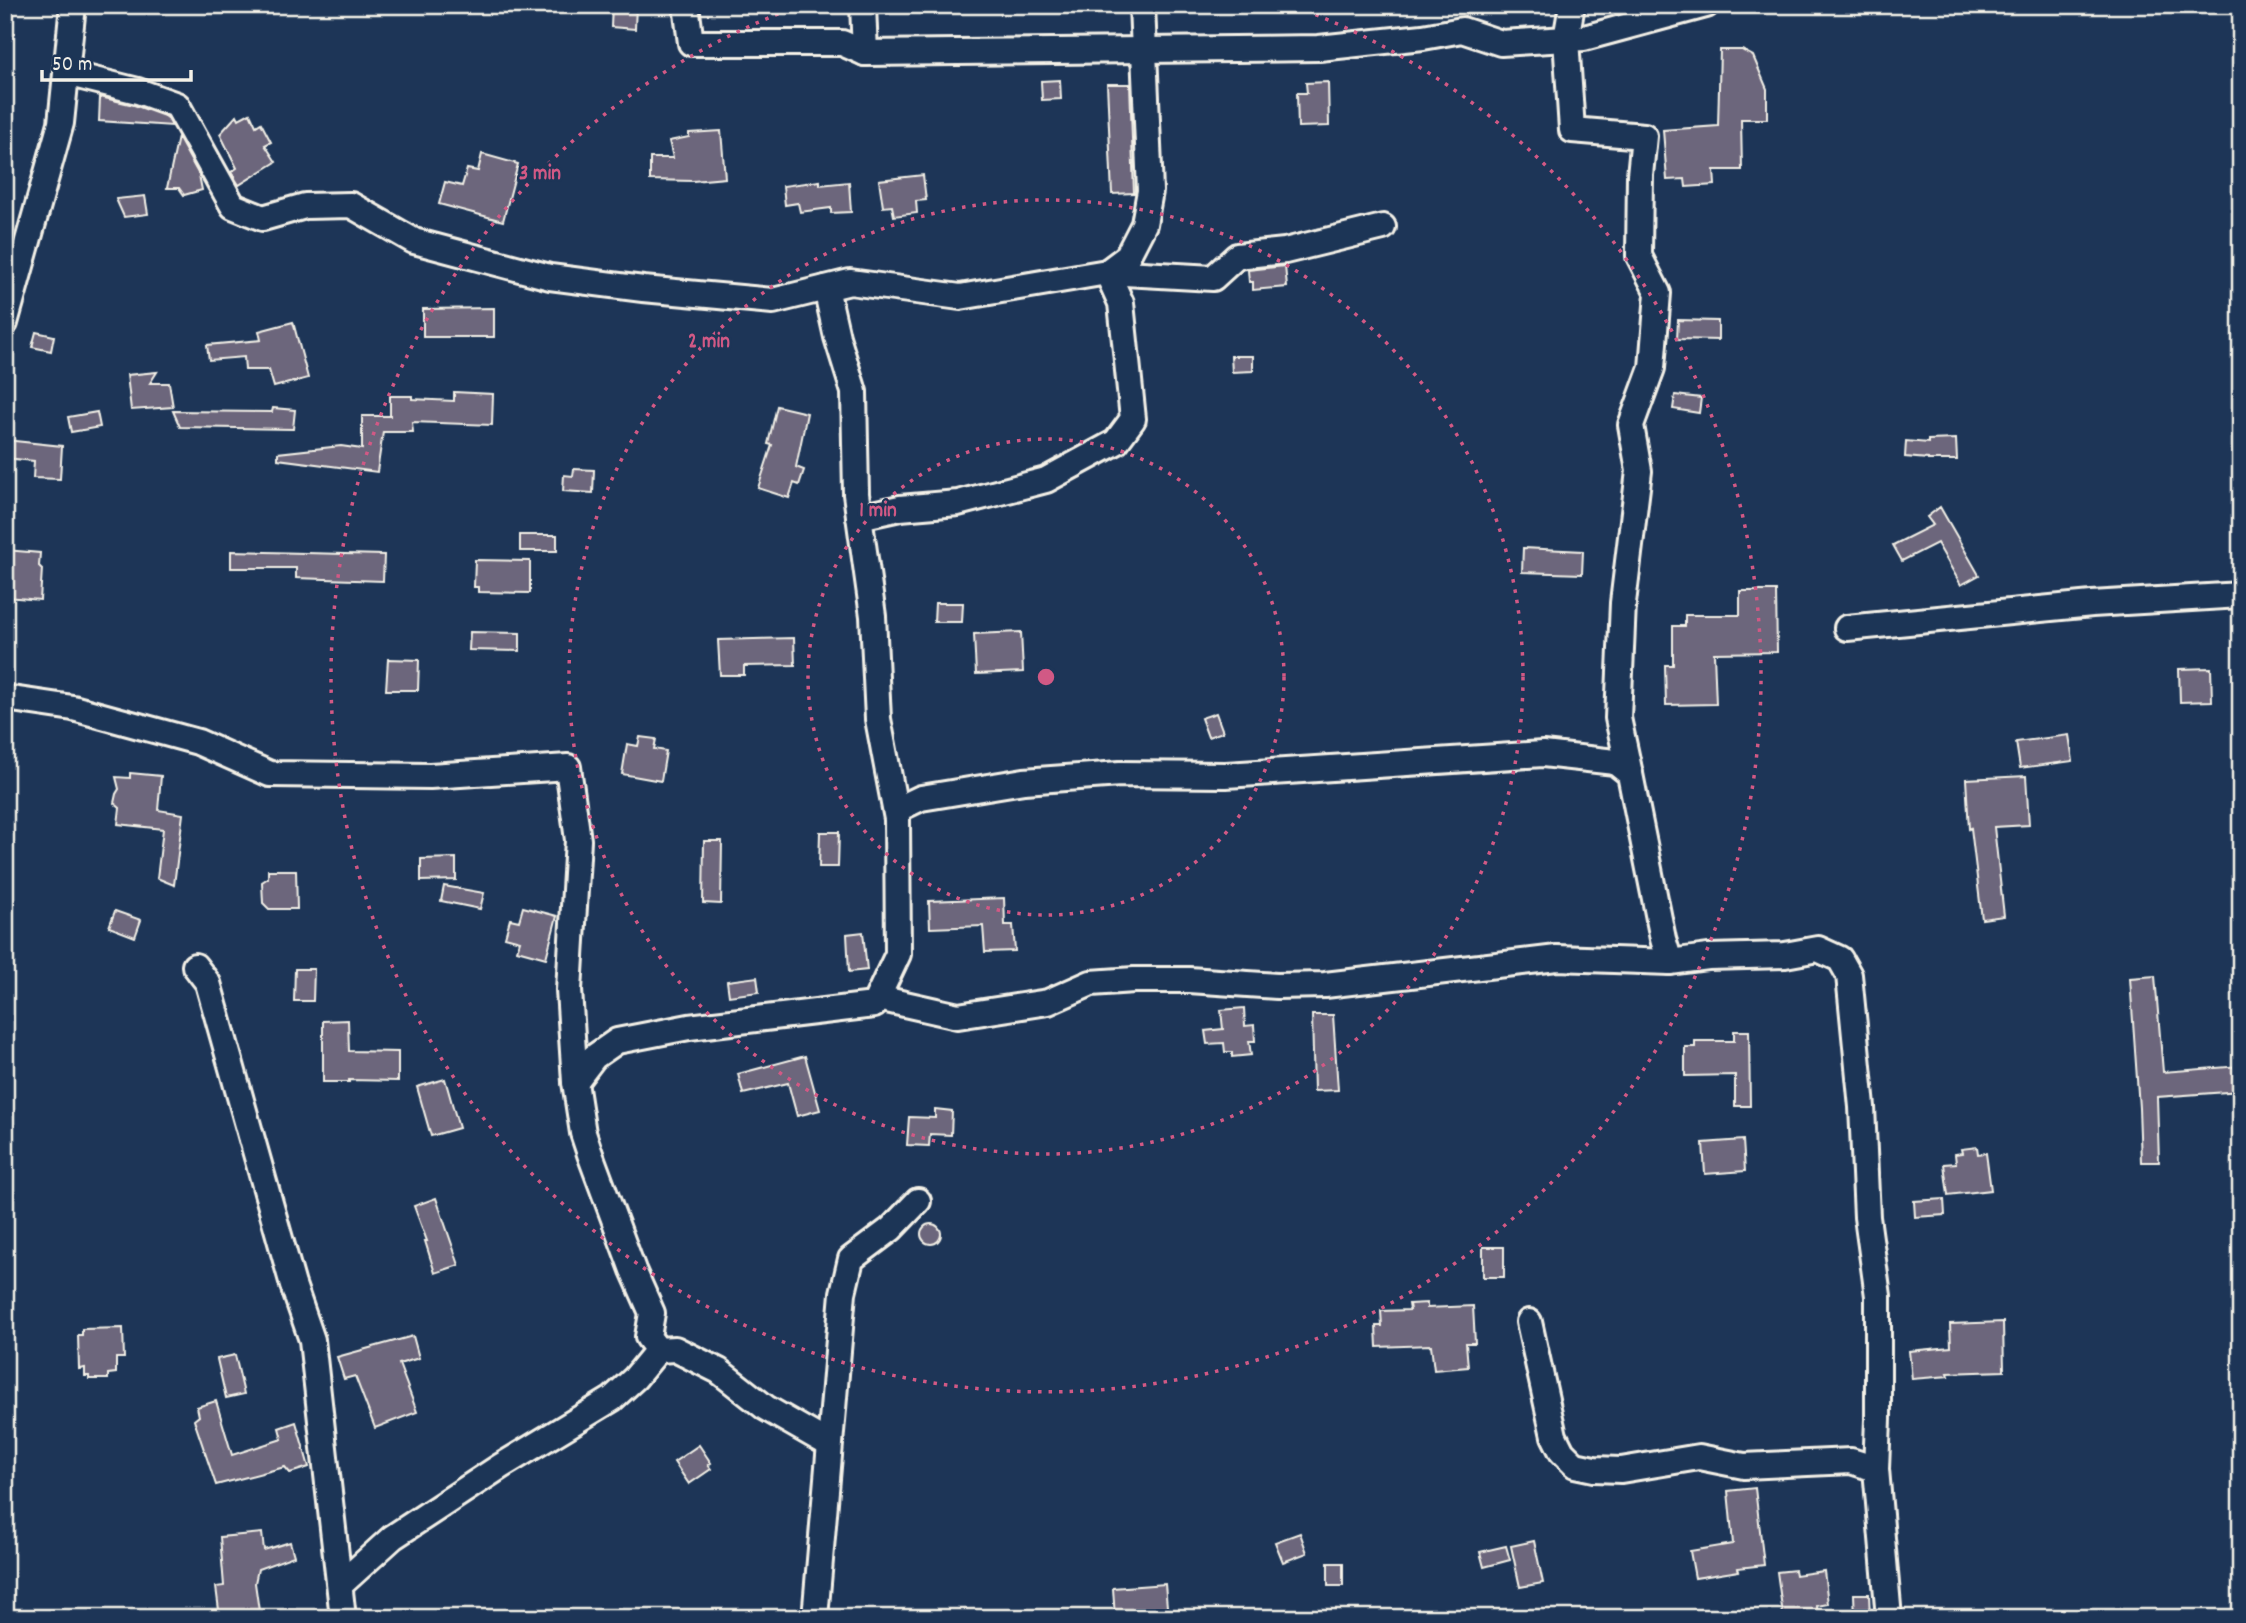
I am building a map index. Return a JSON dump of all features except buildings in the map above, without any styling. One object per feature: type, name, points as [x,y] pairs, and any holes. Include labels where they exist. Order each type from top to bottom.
[{"type":"street","points":[[5,323],[61,123],[73,5]]},
{"type":"street","points":[[686,5],[691,43],[842,43],[864,53],[1319,48],[1423,37],[1461,30],[1501,43],[1584,38],[1706,5]]},
{"type":"street","points":[[863,5],[864,53]]},
{"type":"street","points":[[1107,272],[1127,257],[1144,224],[1150,191],[1142,5]]},
{"type":"street","points":[[1572,5],[1566,39],[1572,130],[1644,136],[1640,175],[1639,256],[1658,293],[1652,368],[1631,425],[1639,471],[1623,603],[1618,719],[1670,962]]},
{"type":"street","points":[[66,73],[138,91],[177,105],[233,206],[263,218],[305,206],[351,205],[414,241],[550,277],[643,289],[773,301],[850,282],[960,297],[1107,272],[1213,278],[1237,256],[1285,251],[1383,227]]},
{"type":"street","points":[[859,517],[900,508],[958,503],[1046,480],[1116,442],[1133,419],[1121,303],[1107,272]]},
{"type":"street","points":[[575,1082],[594,1057],[617,1041],[689,1027],[874,1005],[898,954],[899,870],[896,810],[878,719],[873,616],[856,494],[854,392],[837,337],[826,288]]},
{"type":"street","points":[[1847,628],[2092,604],[2241,594]]},
{"type":"street","points":[[5,698],[73,708],[198,741],[270,774],[430,776],[568,767],[578,840],[569,990],[575,1082],[583,1133],[633,1270],[652,1313],[648,1337],[658,1349]]},
{"type":"street","points":[[896,810],[921,798],[1024,781],[1120,774],[1226,775],[1543,754],[1615,762],[1630,774]]},
{"type":"street","points":[[878,998],[958,1016],[1048,1002],[1091,984],[1123,981],[1189,980],[1278,986],[1325,985],[1557,958],[1670,962],[1708,957],[1785,955],[1818,949],[1840,959],[1849,975],[1862,1107],[1867,1217],[1878,1296],[1876,1469],[1889,1618]]},
{"type":"street","points":[[195,966],[208,983],[293,1285],[312,1340],[343,1618]]},
{"type":"street","points":[[815,1618],[843,1293],[851,1259],[891,1229],[918,1201]]},
{"type":"street","points":[[1529,1321],[1554,1436],[1562,1452],[1575,1465],[1621,1470],[1699,1457],[1744,1466],[1851,1461],[1876,1469]]},
{"type":"street","points":[[340,1586],[393,1537],[501,1466],[612,1399],[635,1378],[658,1349]]},
{"type":"street","points":[[658,1349],[675,1349],[719,1371],[766,1408],[829,1444]]}]
